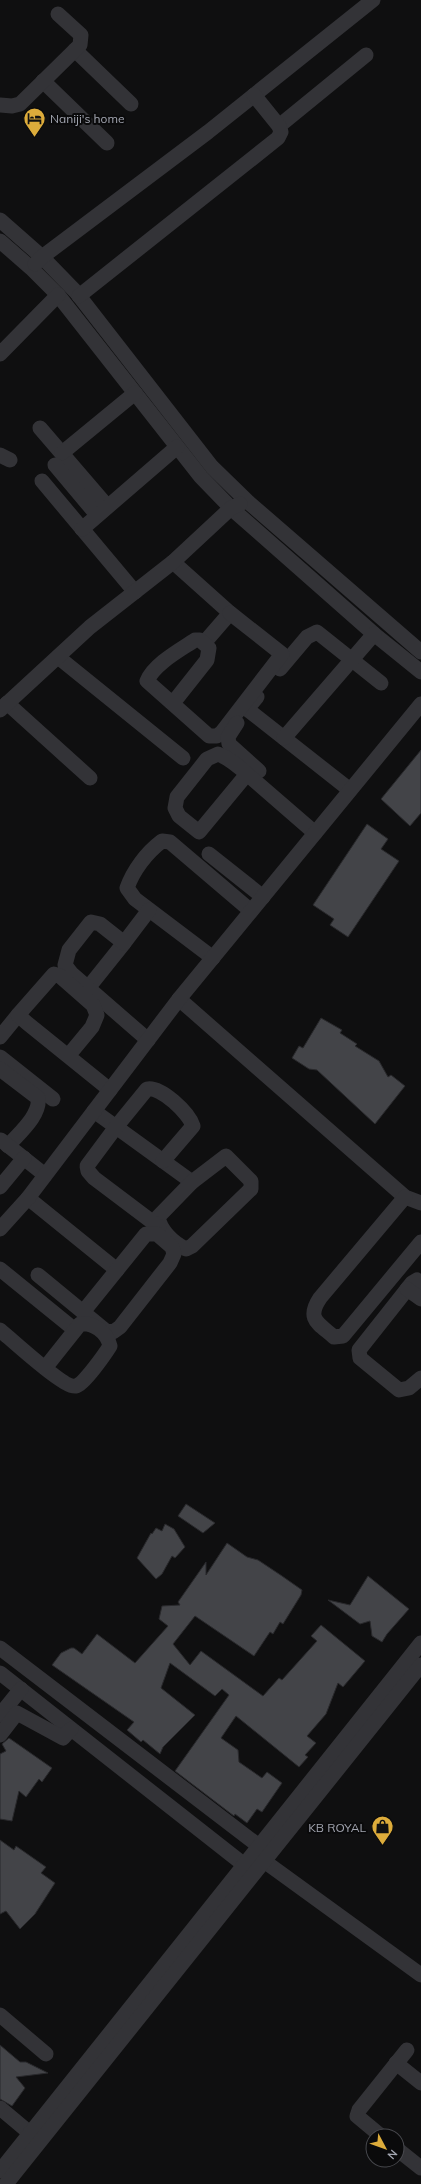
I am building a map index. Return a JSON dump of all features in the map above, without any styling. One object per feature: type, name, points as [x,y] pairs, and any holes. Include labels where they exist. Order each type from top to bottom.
[{"type":"street","points":[[31,268],[42,256],[208,132],[373,0]]},
{"type":"street","points":[[1,104],[20,104],[80,45],[81,35],[58,14]]},
{"type":"street","points":[[75,50],[131,104]]},
{"type":"street","points":[[279,126],[366,55]]},
{"type":"street","points":[[43,81],[107,142]]},
{"type":"street","points":[[79,296],[278,138],[281,132],[279,126],[254,96]]},
{"type":"street","points":[[0,220],[42,256],[79,296],[212,468],[247,501],[421,652]]},
{"type":"street","points":[[0,241],[31,268],[58,295],[201,477],[231,508],[374,634],[421,672]]},
{"type":"street","points":[[0,354],[58,295]]},
{"type":"street","points":[[59,459],[135,393]]},
{"type":"street","points":[[40,428],[59,459],[102,511]]},
{"type":"street","points":[[82,529],[177,447]]},
{"type":"street","points":[[42,481],[135,592]]},
{"type":"street","points":[[90,778],[4,706],[90,627],[173,562],[231,508],[247,501]]},
{"type":"street","points":[[173,562],[230,613],[282,654]]},
{"type":"street","points":[[204,643],[230,613]]},
{"type":"street","points":[[173,703],[207,660],[209,648],[200,640],[195,640],[180,650],[150,675],[147,681],[209,736],[217,736],[282,654],[305,628]]},
{"type":"street","points":[[274,785],[229,744],[228,737],[247,709],[307,637],[316,632],[381,683]]},
{"type":"street","points":[[284,738],[374,634]]},
{"type":"street","points":[[58,657],[183,758]]},
{"type":"street","points":[[3,1221],[28,1198],[179,999],[421,704]]},
{"type":"street","points":[[247,709],[350,790]]},
{"type":"street","points":[[199,832],[179,816],[175,808],[177,797],[207,759],[218,754],[225,757],[247,774],[315,833]]},
{"type":"street","points":[[188,847],[247,774]]},
{"type":"street","points":[[213,958],[135,899],[127,888],[132,876],[154,847],[162,841],[170,842],[251,911]]},
{"type":"street","points":[[209,854],[262,897]]},
{"type":"street","points":[[88,988],[150,910]]},
{"type":"street","points":[[124,943],[100,924],[91,922],[69,950],[65,965],[72,974],[148,1040]]},
{"type":"street","points":[[0,1037],[46,980],[54,974],[60,976],[93,1005],[97,1015],[92,1027],[68,1056]]},
{"type":"street","points":[[179,999],[405,1197],[421,1202]]},
{"type":"street","points":[[18,1015],[110,1090]]},
{"type":"street","points":[[0,1057],[53,1099]]},
{"type":"street","points":[[0,1069],[38,1098],[39,1104],[36,1113],[4,1143],[45,1175]]},
{"type":"street","points":[[160,1226],[158,1217],[162,1210],[192,1182],[226,1156],[251,1181],[251,1189],[192,1246],[186,1249],[180,1246],[160,1226],[88,1171],[87,1166],[116,1127],[147,1090],[152,1088],[159,1091],[183,1110],[191,1120],[193,1126],[163,1161]]},
{"type":"street","points":[[94,1111],[192,1182]]},
{"type":"street","points":[[0,1187],[24,1158]]},
{"type":"street","points":[[405,1197],[320,1298],[314,1307],[312,1314],[315,1321],[334,1337],[343,1336],[421,1242]]},
{"type":"street","points":[[28,1198],[117,1270]]},
{"type":"street","points":[[38,1275],[106,1332],[113,1332],[120,1327],[170,1263],[174,1254],[172,1247],[157,1234],[146,1234],[83,1312]]},
{"type":"street","points":[[1,1271],[75,1330]]},
{"type":"street","points":[[421,1299],[414,1286],[359,1350],[360,1358],[399,1390],[409,1388],[421,1378]]},
{"type":"street","points":[[0,1330],[45,1368],[64,1383],[72,1387],[79,1385],[106,1353],[110,1346],[108,1339],[93,1325],[88,1323],[80,1324],[45,1368]]},
{"type":"street","points":[[264,1854],[421,1643]]},
{"type":"street","points":[[0,1648],[421,1975]]},
{"type":"street","points":[[0,2171],[249,1869],[264,1854],[421,1664]]},
{"type":"street","points":[[0,1673],[249,1869]]},
{"type":"street","points":[[0,1735],[8,1712],[21,1689]]},
{"type":"street","points":[[8,1712],[63,1738],[71,1729]]},
{"type":"street","points":[[6,2184],[249,1869]]},
{"type":"street","points":[[0,2015],[46,2054]]},
{"type":"street","points":[[371,2128],[357,2116],[359,2110],[407,2050]]},
{"type":"street","points":[[396,2063],[421,2083]]},
{"type":"street","points":[[0,2108],[31,2134]]},
{"type":"street","points":[[405,2153],[418,2160]]},
{"type":"building","points":[[421,750],[421,813],[410,826],[381,799]]},
{"type":"building","points":[[367,824],[388,839],[381,849],[399,861],[348,937],[330,925],[334,919],[313,905]]},
{"type":"building","points":[[321,1018],[342,1030],[340,1033],[357,1044],[355,1046],[379,1061],[388,1077],[391,1075],[405,1086],[375,1124],[317,1070],[309,1069],[292,1058],[299,1046],[303,1048]]},
{"type":"building","points":[[186,1504],[215,1523],[203,1533],[178,1516]]},
{"type":"building","points":[[165,1524],[174,1529],[185,1547],[175,1558],[172,1556],[162,1574],[156,1579],[137,1558],[151,1533],[152,1534],[156,1528],[162,1531]]},
{"type":"building","points":[[227,1543],[247,1557],[258,1560],[302,1590],[301,1595],[283,1624],[280,1622],[273,1634],[270,1632],[254,1656],[195,1616],[173,1644],[190,1665],[201,1651],[263,1696],[279,1678],[282,1680],[317,1641],[311,1636],[321,1625],[365,1661],[343,1687],[338,1683],[326,1714],[307,1736],[316,1743],[305,1755],[308,1757],[299,1767],[236,1716],[221,1738],[238,1750],[239,1762],[262,1778],[267,1772],[282,1783],[262,1812],[257,1809],[247,1823],[235,1814],[234,1816],[175,1771],[229,1695],[222,1689],[215,1696],[170,1663],[161,1688],[195,1715],[163,1747],[160,1754],[143,1740],[141,1742],[127,1730],[134,1722],[52,1665],[61,1653],[71,1648],[74,1648],[82,1654],[97,1634],[135,1663],[168,1626],[159,1619],[162,1606],[180,1605],[178,1602],[206,1562],[206,1575]]},
{"type":"building","points":[[368,1576],[409,1609],[382,1642],[372,1636],[370,1621],[360,1624],[328,1600],[350,1605]]},
{"type":"building","points":[[9,1738],[52,1768],[42,1782],[39,1779],[26,1797],[19,1791],[12,1821],[0,1819],[0,1754],[6,1751],[2,1744]]},
{"type":"building","points":[[0,1840],[14,1850],[16,1846],[46,1867],[41,1873],[55,1883],[35,1914],[20,1929],[6,1911],[0,1914]]},
{"type":"building","points":[[0,2045],[20,2062],[26,2062],[48,2073],[16,2077],[25,2088],[12,2106],[0,2099]]},
{"type":"place","name":"Naniji's home","points":[[34,138]]},
{"type":"place","name":"KB ROYAL","points":[[382,1846]]}]
